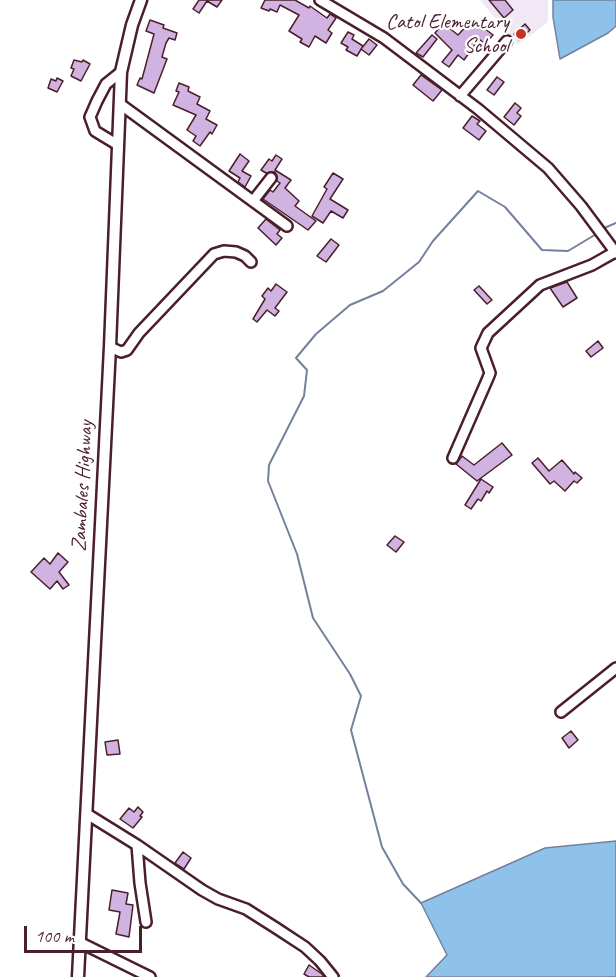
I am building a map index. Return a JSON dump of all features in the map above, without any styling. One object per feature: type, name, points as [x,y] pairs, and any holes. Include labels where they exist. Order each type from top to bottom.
[{"type":"main road","name":"Zambales Highway","points":[[78,977],[110,347],[121,72],[141,0]]},
{"type":"street","points":[[321,0],[384,38],[548,168],[577,200],[614,250],[592,265],[540,285],[488,333],[481,348],[490,373],[453,458]]},
{"type":"street","points":[[460,96],[507,41]]},
{"type":"street","points":[[118,145],[95,131],[90,117],[106,84],[121,72]]},
{"type":"street","points":[[120,104],[287,226]]},
{"type":"street","points":[[253,201],[271,178]]},
{"type":"street","points":[[110,347],[120,352],[127,350],[139,333],[214,254],[224,251],[236,252],[245,255],[250,262]]},
{"type":"street","points":[[561,712],[616,668]]},
{"type":"street","points":[[87,814],[202,890],[246,909],[305,947],[333,977]]},
{"type":"street","points":[[137,845],[146,922]]},
{"type":"street","points":[[81,943],[150,977]]},
{"type":"shaded area","name":"Catol Elementary School","points":[[480,0],[548,0],[548,22],[518,45]]},
{"type":"water","points":[[553,0],[616,0],[616,26],[608,33],[560,59],[553,17]]},
{"type":"water","points":[[616,841],[616,977],[426,977],[447,955],[421,903],[545,848]]},
{"type":"building","points":[[199,0],[222,0],[217,7],[207,1],[199,13],[193,9]]},
{"type":"building","points":[[265,0],[295,0],[309,8],[310,6],[327,18],[330,14],[336,18],[328,30],[332,33],[326,43],[315,36],[309,47],[300,42],[302,39],[289,31],[299,15],[280,5],[277,12],[261,8]]},
{"type":"building","points":[[489,0],[505,0],[513,10],[504,18]]},
{"type":"building","points":[[150,20],[177,33],[175,40],[169,38],[166,43],[162,57],[167,59],[154,93],[137,85],[140,78],[142,79],[154,34],[146,31]]},
{"type":"building","points":[[471,21],[493,35],[485,44],[479,39],[464,60],[458,55],[449,67],[442,62],[452,50],[435,33],[443,23],[458,35]]},
{"type":"building","points":[[525,24],[530,30],[519,40],[514,34]]},
{"type":"building","points":[[348,32],[354,35],[352,39],[363,46],[357,56],[346,50],[348,47],[341,43]]},
{"type":"building","points":[[432,35],[437,39],[423,57],[416,53]]},
{"type":"building","points":[[369,39],[377,45],[369,55],[361,49]]},
{"type":"building","points":[[74,60],[82,62],[83,60],[90,64],[81,81],[71,76]]},
{"type":"building","points":[[421,75],[442,90],[433,101],[413,85]]},
{"type":"building","points":[[497,77],[504,82],[494,95],[487,90]]},
{"type":"building","points":[[57,78],[63,81],[57,92],[48,88],[51,79],[56,81]]},
{"type":"building","points":[[179,83],[189,87],[188,91],[200,97],[197,104],[210,111],[206,119],[217,125],[200,146],[193,141],[196,136],[187,130],[196,115],[173,105],[179,92],[176,91]]},
{"type":"building","points":[[515,103],[521,108],[517,113],[521,116],[514,125],[504,117]]},
{"type":"building","points":[[472,116],[480,121],[477,124],[486,131],[479,140],[463,128]]},
{"type":"building","points":[[240,154],[249,161],[242,171],[251,176],[245,187],[238,182],[240,178],[229,171]]},
{"type":"building","points":[[276,155],[282,159],[275,170],[291,180],[285,188],[299,201],[295,206],[316,221],[308,230],[263,199],[280,183],[277,181],[275,172],[266,173],[261,170],[269,159],[272,161]]},
{"type":"building","points":[[333,173],[343,179],[330,199],[348,210],[343,218],[331,211],[323,223],[312,216],[327,189],[324,187]]},
{"type":"building","points":[[266,219],[280,230],[277,234],[282,238],[276,245],[258,228]]},
{"type":"building","points":[[331,239],[339,245],[326,262],[317,256]]},
{"type":"building","points":[[567,282],[577,298],[563,307],[550,288]]},
{"type":"building","points":[[276,284],[287,292],[275,308],[279,311],[275,316],[267,310],[257,322],[253,319],[265,299],[262,296],[268,288],[271,291]]},
{"type":"building","points":[[479,286],[492,300],[487,304],[474,290]]},
{"type":"building","points":[[598,341],[603,348],[591,357],[586,351]]},
{"type":"building","points":[[502,443],[512,455],[477,481],[456,464],[462,456],[474,465]]},
{"type":"building","points":[[538,458],[549,471],[562,460],[574,474],[575,472],[582,478],[577,483],[574,481],[565,491],[554,481],[550,484],[532,463]]},
{"type":"building","points":[[481,479],[493,487],[489,493],[487,491],[481,501],[478,499],[471,509],[465,505]]},
{"type":"building","points":[[395,536],[404,542],[396,552],[387,545]]},
{"type":"building","points":[[58,553],[68,562],[59,572],[69,585],[63,589],[57,581],[50,589],[31,572],[44,558],[50,564]]},
{"type":"building","points":[[571,731],[578,740],[569,748],[562,738]]},
{"type":"building","points":[[118,740],[120,754],[107,755],[105,742]]},
{"type":"building","points":[[138,807],[143,812],[140,816],[142,817],[133,828],[120,819],[129,808],[134,812]]},
{"type":"building","points":[[183,852],[191,858],[184,869],[175,863]]},
{"type":"building","points":[[112,890],[128,893],[126,904],[133,905],[129,937],[116,934],[120,912],[109,910]]},
{"type":"building","points":[[309,965],[324,977],[309,977],[304,974]]},
{"type":"waterway","points":[[421,903],[403,884],[382,847],[351,730],[361,696],[350,674],[313,618],[297,554],[268,481],[269,465],[304,396],[307,370],[296,358],[316,334],[350,305],[383,291],[419,262],[433,241],[478,191],[505,207],[542,250],[568,251],[598,233]]},
{"type":"waterway","points":[[602,229],[616,223]]},
{"type":"place","name":"Catol Elementary School","points":[[521,34]]}]
